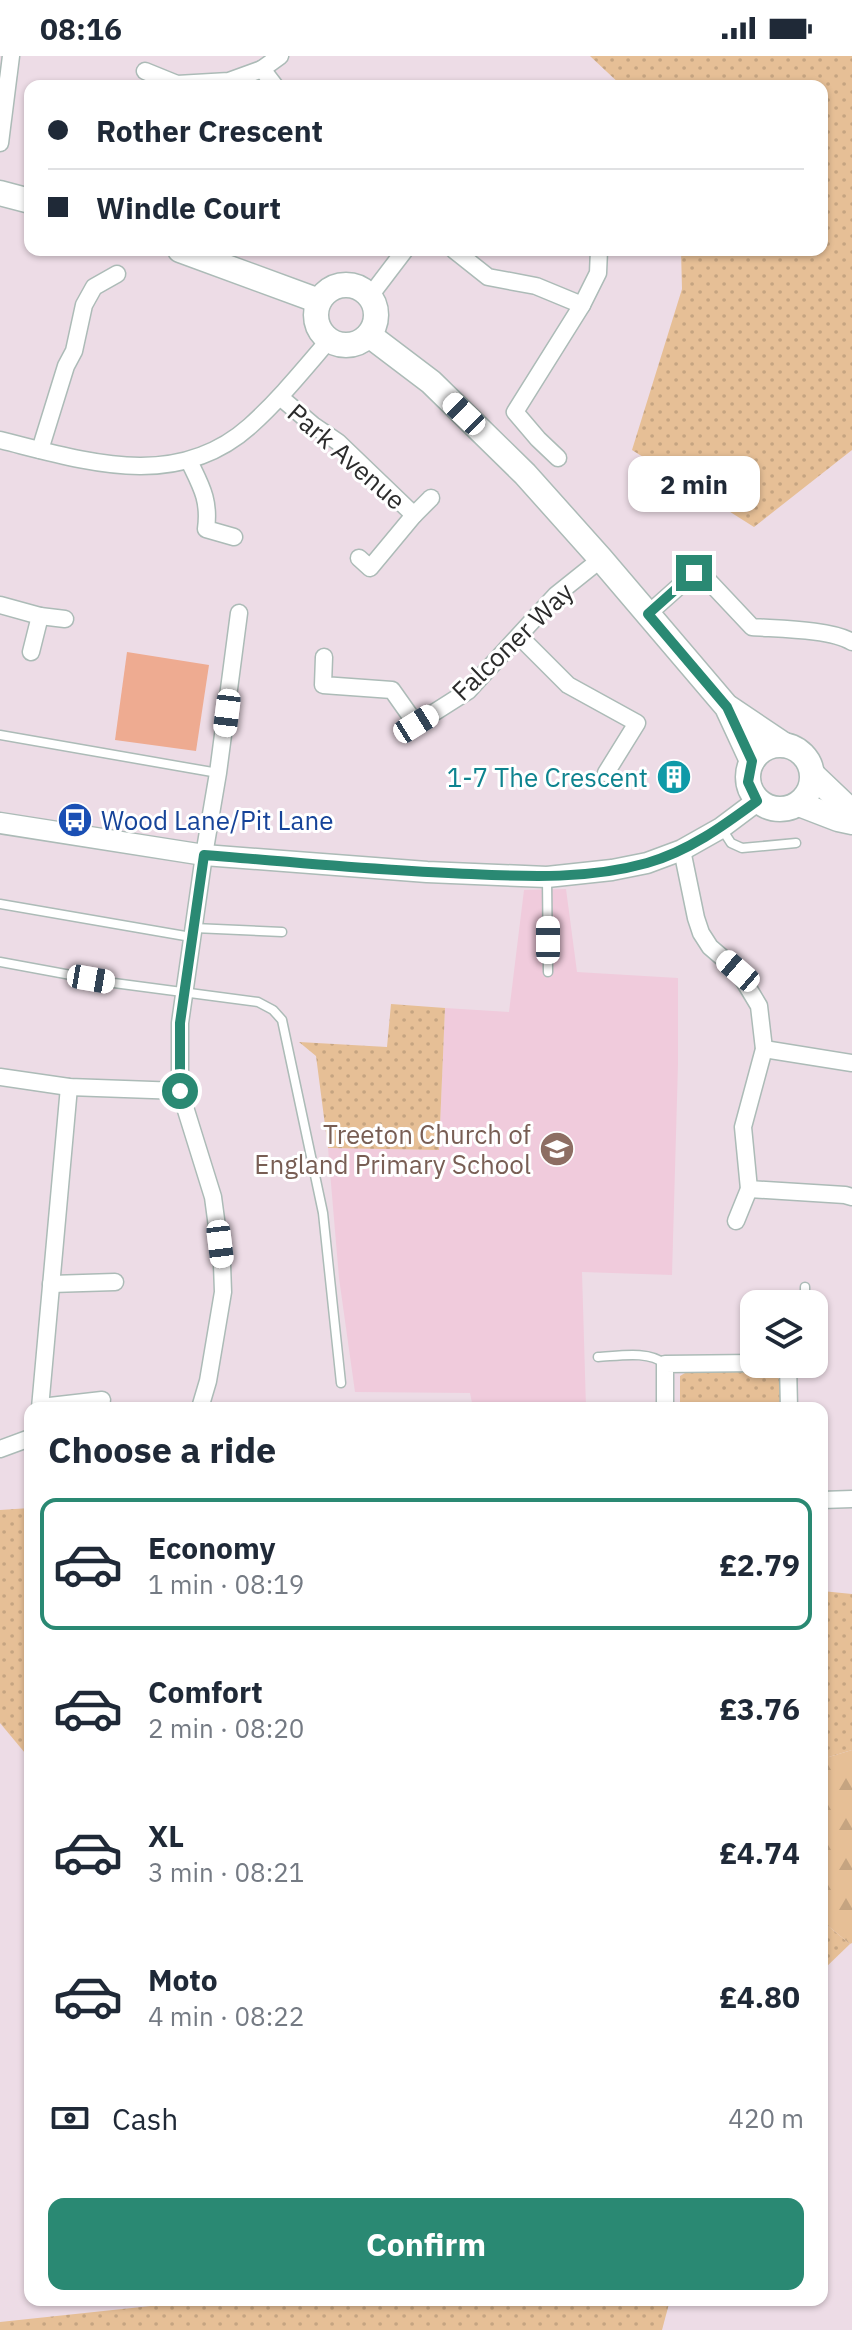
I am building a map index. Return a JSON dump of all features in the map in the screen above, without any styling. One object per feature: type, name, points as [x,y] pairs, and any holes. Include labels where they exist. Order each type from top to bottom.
[{"type":"main road","points":[[0,193],[24,199]]},
{"type":"main road","points":[[196,256],[319,301]]},
{"type":"main road","points":[[344,284],[356,286],[370,296],[376,312],[369,335],[356,344],[346,345],[329,340],[321,333],[316,318],[319,301],[333,287],[344,284]]},
{"type":"main road","points":[[369,335],[431,382],[525,474],[727,707],[752,761],[748,782],[757,801],[777,810],[799,804],[812,786],[813,775],[804,755],[727,707]]},
{"type":"main road","points":[[752,761],[765,749],[784,745]]},
{"type":"main road","points":[[813,775],[852,812]]},
{"type":"main road","points":[[799,804],[852,822]]},
{"type":"street","points":[[0,143],[11,56]]},
{"type":"street","points":[[232,80],[262,69],[280,56]]},
{"type":"street","points":[[262,69],[270,80]]},
{"type":"street","points":[[145,71],[165,80]]},
{"type":"street","points":[[370,296],[400,256]]},
{"type":"street","points":[[462,256],[488,277],[536,286],[582,305]]},
{"type":"street","points":[[558,458],[515,412],[582,305],[598,273],[599,256]]},
{"type":"street","points":[[40,450],[66,366],[74,351],[84,305],[94,287],[117,274]]},
{"type":"street","points":[[0,440],[128,467],[189,461],[209,454],[248,428],[280,397],[329,340]]},
{"type":"street","name":"Park Avenue","points":[[280,397],[338,442],[414,515]]},
{"type":"street","points":[[189,461],[206,498],[206,529],[234,537]]},
{"type":"street","name":"Park Avenue","points":[[359,558],[370,568],[431,498]]},
{"type":"street","name":"Falconer Way","points":[[324,657],[323,685],[392,690],[416,724],[468,691],[556,595],[601,559]]},
{"type":"street","points":[[648,614],[694,573],[704,576],[752,627],[827,634],[845,637],[852,642]]},
{"type":"street","points":[[0,605],[65,619]]},
{"type":"street","points":[[202,1402],[223,1292],[222,1264],[213,1197],[180,1091],[180,1023],[239,613]]},
{"type":"street","points":[[31,652],[40,616]]},
{"type":"street","points":[[519,636],[568,685],[637,723],[606,773]]},
{"type":"street","points":[[0,823],[204,855],[427,872],[547,877],[647,863],[682,850],[721,828],[757,801]]},
{"type":"street","points":[[682,850],[701,933],[710,947],[738,971],[759,1006],[764,1049],[743,1127],[749,1189],[736,1221]]},
{"type":"street","points":[[764,1049],[852,1063]]},
{"type":"street","points":[[0,1077],[69,1087],[180,1091]]},
{"type":"street","points":[[40,1402],[69,1087]]},
{"type":"street","points":[[749,1189],[852,1197]]},
{"type":"street","points":[[51,1284],[115,1282]]},
{"type":"street","points":[[665,1402],[665,1364],[740,1363]]},
{"type":"street","points":[[788,1378],[789,1402]]},
{"type":"street","points":[[84,1402],[102,1400]]},
{"type":"street","points":[[0,1449],[24,1440]]},
{"type":"street","points":[[828,1500],[852,1499]]},
{"type":"lane","points":[[0,735],[218,773]]},
{"type":"lane","points":[[721,828],[731,843],[742,848],[796,843]]},
{"type":"lane","points":[[547,877],[548,972]]},
{"type":"lane","points":[[0,904],[193,933],[282,932]]},
{"type":"lane","points":[[0,962],[114,983],[258,1002],[273,1010],[282,1020],[323,1213],[341,1383]]},
{"type":"lane","points":[[598,1357],[646,1356],[665,1364]]},
{"type":"shaded area","points":[[127,652],[209,665],[196,751],[115,740]]},
{"type":"shaded area","name":"Treeton Church of England Primary School","points":[[566,889],[577,972],[678,978],[672,1275],[582,1272],[586,1402],[472,1402],[470,1393],[355,1392],[339,1278],[328,1148],[439,1150],[445,1008],[509,1012],[524,890]]},
{"type":"green space","points":[[590,56],[852,56],[852,450],[754,527],[632,450],[682,289],[681,256],[828,256],[828,80],[616,80]]},
{"type":"green space","points":[[391,1004],[445,1008],[439,1150],[328,1148],[316,1056],[299,1042],[387,1047]]},
{"type":"green space","points":[[740,1369],[740,1378],[779,1378],[781,1402],[680,1402],[680,1376],[690,1370]]},
{"type":"green space","points":[[24,1508],[24,1752],[0,1723],[0,1510]]},
{"type":"green space","points":[[828,1592],[852,1594],[852,1750],[828,1757]]},
{"type":"green space","points":[[852,1750],[850,1944],[828,1926],[828,1757]]},
{"type":"green space","points":[[828,1926],[850,1944],[828,1965]]},
{"type":"green space","points":[[151,2306],[668,2306],[662,2330],[0,2330],[0,2322]]},
{"type":"place","name":"1-7 The Crescent","points":[[674,777]]},
{"type":"place","name":"Wood Lane/Pit Lane","points":[[75,820]]},
{"type":"place","name":"Treeton Church of England Primary School","points":[[557,1149]]},
{"type":"route","points":[[180,1091],[180,1023],[204,855],[427,872],[547,877],[647,863],[682,850],[721,828],[757,801],[748,782],[752,761],[727,707],[648,614],[694,573]]}]
